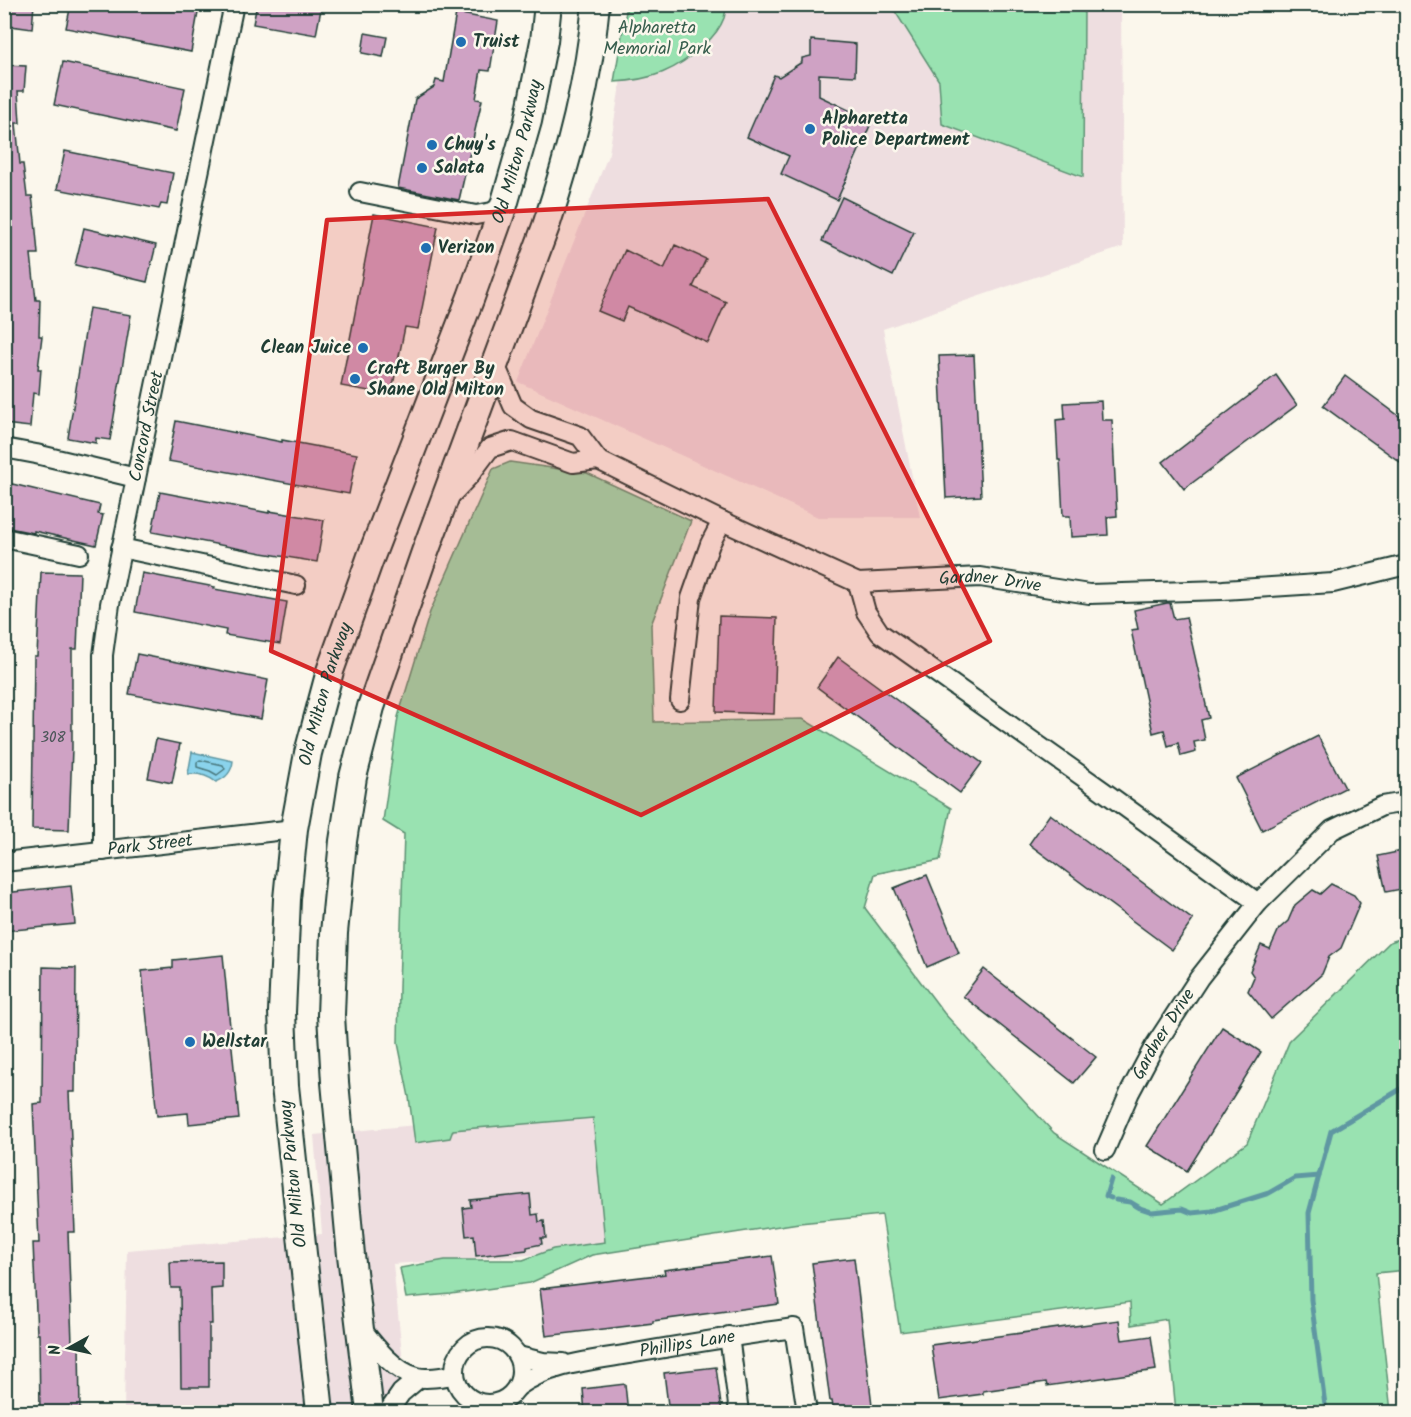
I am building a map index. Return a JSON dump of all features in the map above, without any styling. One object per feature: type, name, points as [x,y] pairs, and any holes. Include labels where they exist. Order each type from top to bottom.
[{"type":"highway","name":"Old Milton Parkway","points":[[320,1413],[286,1097],[282,1020],[287,899],[294,829],[308,753],[330,671],[504,205],[528,121],[544,41],[548,5]]},
{"type":"highway","points":[[370,1413],[335,1082],[331,1016],[335,921],[343,841],[353,777],[371,706],[546,226],[569,153],[581,105],[597,8]]},
{"type":"street","name":"Concord Street","points":[[103,851],[103,655],[110,603],[234,4]]},
{"type":"street","points":[[360,192],[476,216],[492,212],[504,205]]},
{"type":"street","points":[[476,216],[488,247]]},
{"type":"street","name":"Gardner Drive","points":[[495,364],[513,406],[531,420],[580,436],[598,460],[722,521],[858,583],[980,578],[1089,594],[1223,590],[1334,583],[1407,565]]},
{"type":"street","name":"Gardner Drive","points":[[444,502],[490,448],[512,441],[573,463],[598,460]]},
{"type":"street","points":[[4,448],[136,478]]},
{"type":"street","points":[[680,700],[691,598],[710,544],[722,521]]},
{"type":"street","points":[[4,538],[79,554]]},
{"type":"street","points":[[121,548],[296,585]]},
{"type":"street","points":[[858,583],[866,612],[880,633],[1258,903]]},
{"type":"street","name":"Gardner Drive","points":[[1105,1150],[1130,1092],[1154,1047],[1199,978],[1258,903],[1332,830],[1382,806],[1407,802]]},
{"type":"street","name":"Park Street","points":[[4,862],[294,829]]},
{"type":"street","points":[[359,1326],[378,1349],[409,1375],[419,1378],[455,1375]]},
{"type":"street","name":"Phillips Lane","points":[[517,1387],[528,1379],[580,1363],[729,1336],[795,1328],[807,1413]]},
{"type":"street","points":[[729,1336],[739,1413]]},
{"type":"street","points":[[483,1338],[494,1338],[504,1341],[518,1356],[521,1372],[517,1387],[511,1396],[492,1404],[482,1404],[463,1394],[455,1375],[455,1365],[465,1347],[483,1338]]},
{"type":"street","name":"Phillips Lane","points":[[518,1356],[546,1362],[580,1363]]},
{"type":"street","points":[[388,1413],[401,1393],[419,1378]]},
{"type":"highlighted area","points":[[768,199],[990,641],[641,815],[271,651],[327,220]]},
{"type":"shaded area","points":[[633,5],[1121,5],[1123,247],[883,329],[920,517],[818,517],[518,382],[609,153]]},
{"type":"shaded area","points":[[599,1107],[609,1250],[393,1264],[408,1412],[124,1412],[127,1250],[322,1234],[314,1135]]},
{"type":"green space","name":"Alpharetta Memorial Park","points":[[627,4],[727,5],[724,18],[716,33],[694,54],[673,68],[652,76],[614,82]]},
{"type":"green space","points":[[891,5],[1084,5],[1083,177],[942,124],[939,81]]},
{"type":"green space","points":[[510,462],[587,473],[691,521],[651,625],[654,722],[803,719],[951,808],[940,860],[875,874],[865,908],[944,1013],[1054,1133],[1163,1204],[1247,1143],[1290,1040],[1390,942],[1406,937],[1406,1270],[1376,1273],[1391,1412],[1176,1412],[1167,1319],[1131,1325],[1130,1302],[900,1332],[882,1215],[799,1223],[592,1255],[530,1283],[406,1298],[400,1268],[445,1260],[523,1260],[553,1249],[605,1242],[593,1118],[453,1130],[450,1138],[415,1143],[398,1043],[404,834],[383,821],[398,717],[430,612],[493,469]]},
{"type":"water","points":[[192,752],[233,761],[228,774],[216,782],[203,775],[188,774]]},
{"type":"building","points":[[4,4],[34,4],[32,29],[4,25]]},
{"type":"building","points":[[71,4],[188,4],[199,7],[191,52],[66,28]]},
{"type":"building","points":[[257,4],[322,4],[316,35],[253,24]]},
{"type":"building","points":[[456,13],[498,21],[490,71],[481,70],[476,99],[482,100],[459,200],[398,188],[415,99],[434,87],[436,80],[444,82]]},
{"type":"building","points":[[365,33],[387,37],[383,57],[362,53]]},
{"type":"building","name":"Alpharetta Police Department","points":[[811,40],[856,44],[855,76],[819,74],[819,96],[872,121],[837,200],[781,174],[789,156],[747,137],[774,75],[779,77],[802,62],[802,58],[811,56]]},
{"type":"building","points":[[63,62],[185,88],[176,131],[54,105]]},
{"type":"building","points":[[4,65],[26,66],[24,91],[18,91],[20,123],[16,123],[20,164],[23,164],[27,196],[32,196],[35,220],[38,254],[31,254],[36,300],[40,300],[39,336],[42,336],[38,369],[41,369],[39,394],[33,393],[30,427],[4,424]]},
{"type":"building","points":[[65,151],[173,173],[167,205],[161,204],[159,209],[57,189]]},
{"type":"building","points":[[842,197],[914,232],[893,276],[822,241]]},
{"type":"building","points":[[374,214],[438,227],[418,329],[405,327],[391,395],[341,386]]},
{"type":"building","points":[[84,228],[156,245],[147,282],[75,265]]},
{"type":"building","points":[[675,245],[706,259],[693,287],[726,302],[708,343],[628,307],[622,321],[598,311],[625,250],[664,269]]},
{"type":"building","points":[[89,308],[131,315],[110,440],[96,438],[96,443],[68,438]]},
{"type":"building","points":[[974,355],[981,496],[946,498],[939,356]]},
{"type":"building","points":[[1276,375],[1297,405],[1184,489],[1163,462]]},
{"type":"building","points":[[1345,376],[1407,422],[1407,467],[1323,406]]},
{"type":"building","points":[[1101,401],[1102,420],[1112,420],[1117,516],[1107,517],[1108,535],[1071,537],[1070,516],[1063,516],[1056,420],[1065,419],[1064,403]]},
{"type":"building","points":[[176,421],[357,454],[349,494],[168,461]]},
{"type":"building","points":[[4,482],[100,505],[98,514],[103,515],[96,545],[34,531],[34,533],[4,527]]},
{"type":"building","points":[[160,492],[269,513],[269,511],[324,520],[317,562],[152,532]]},
{"type":"building","points":[[41,572],[80,573],[77,649],[72,649],[69,830],[32,829],[34,656],[37,656]]},
{"type":"building","points":[[142,573],[287,602],[280,644],[225,635],[226,630],[135,612]]},
{"type":"building","points":[[1170,603],[1174,619],[1186,617],[1209,718],[1201,720],[1205,740],[1194,742],[1196,752],[1181,756],[1178,743],[1168,746],[1164,730],[1153,733],[1131,630],[1138,629],[1134,610]]},
{"type":"building","points":[[719,616],[777,618],[774,714],[716,712]]},
{"type":"building","points":[[137,654],[268,680],[261,719],[129,694]]},
{"type":"building","points":[[838,657],[982,763],[960,793],[817,687]]},
{"type":"building","points":[[1318,736],[1345,788],[1262,830],[1236,778]]},
{"type":"building","points":[[156,739],[180,744],[172,783],[148,778]]},
{"type":"building","points":[[1050,814],[1193,920],[1172,950],[1029,844]]},
{"type":"building","points":[[1407,850],[1407,888],[1386,892],[1378,856]]},
{"type":"building","points":[[927,875],[959,953],[927,967],[894,888]]},
{"type":"building","points":[[1331,884],[1354,895],[1360,903],[1341,948],[1329,957],[1322,974],[1271,1019],[1248,991],[1254,977],[1250,971],[1261,945],[1270,949],[1279,929],[1288,921],[1295,905],[1313,890],[1320,894]]},
{"type":"building","points":[[71,886],[75,924],[4,931],[4,893]]},
{"type":"building","name":"Wellstar","points":[[223,955],[239,1119],[189,1124],[188,1113],[157,1116],[142,971],[173,968],[173,960]]},
{"type":"building","points":[[43,967],[76,968],[75,1092],[69,1092],[75,1232],[68,1232],[72,1343],[79,1343],[80,1413],[40,1413],[39,1334],[37,1334],[33,1243],[39,1243],[33,1104],[42,1103]]},
{"type":"building","points":[[984,969],[1096,1057],[1074,1083],[963,996]]},
{"type":"building","points":[[1222,1027],[1261,1052],[1187,1171],[1147,1146]]},
{"type":"building","points":[[530,1194],[532,1215],[538,1214],[539,1222],[544,1221],[546,1238],[541,1238],[542,1244],[527,1247],[527,1250],[476,1256],[474,1235],[466,1236],[463,1208],[471,1207],[470,1200]]},
{"type":"building","points":[[772,1256],[779,1304],[546,1336],[540,1289],[665,1274],[664,1270]]},
{"type":"building","points":[[854,1258],[873,1413],[834,1413],[832,1401],[830,1401],[812,1263]]},
{"type":"building","points":[[222,1261],[222,1288],[211,1289],[209,1387],[181,1387],[180,1288],[171,1288],[170,1262]]},
{"type":"building","points":[[1119,1320],[1122,1340],[1151,1336],[1156,1370],[1047,1386],[1046,1382],[939,1400],[931,1345]]},
{"type":"building","points":[[716,1367],[722,1413],[669,1413],[664,1373]]},
{"type":"building","points":[[625,1384],[628,1413],[585,1413],[583,1389]]},
{"type":"waterway","points":[[1326,1412],[1311,1300],[1309,1213],[1331,1131],[1406,1086]]},
{"type":"waterway","points":[[1116,1200],[1130,1202],[1152,1212],[1182,1209],[1192,1213],[1212,1211],[1269,1193],[1295,1178],[1319,1176]]},
{"type":"waterway","points":[[1111,1179],[1106,1196],[1111,1198]]},
{"type":"place","name":"Truist","points":[[461,42]]},
{"type":"place","name":"Alpharetta Police Department","points":[[810,129]]},
{"type":"place","name":"Chuy's","points":[[432,145]]},
{"type":"place","name":"Salata","points":[[422,168]]},
{"type":"place","name":"Verizon","points":[[426,248]]},
{"type":"place","name":"Clean Juice","points":[[363,348]]},
{"type":"place","name":"Craft Burger By Shane Old Milton","points":[[355,379]]},
{"type":"place","name":"Wellstar","points":[[190,1042]]}]
